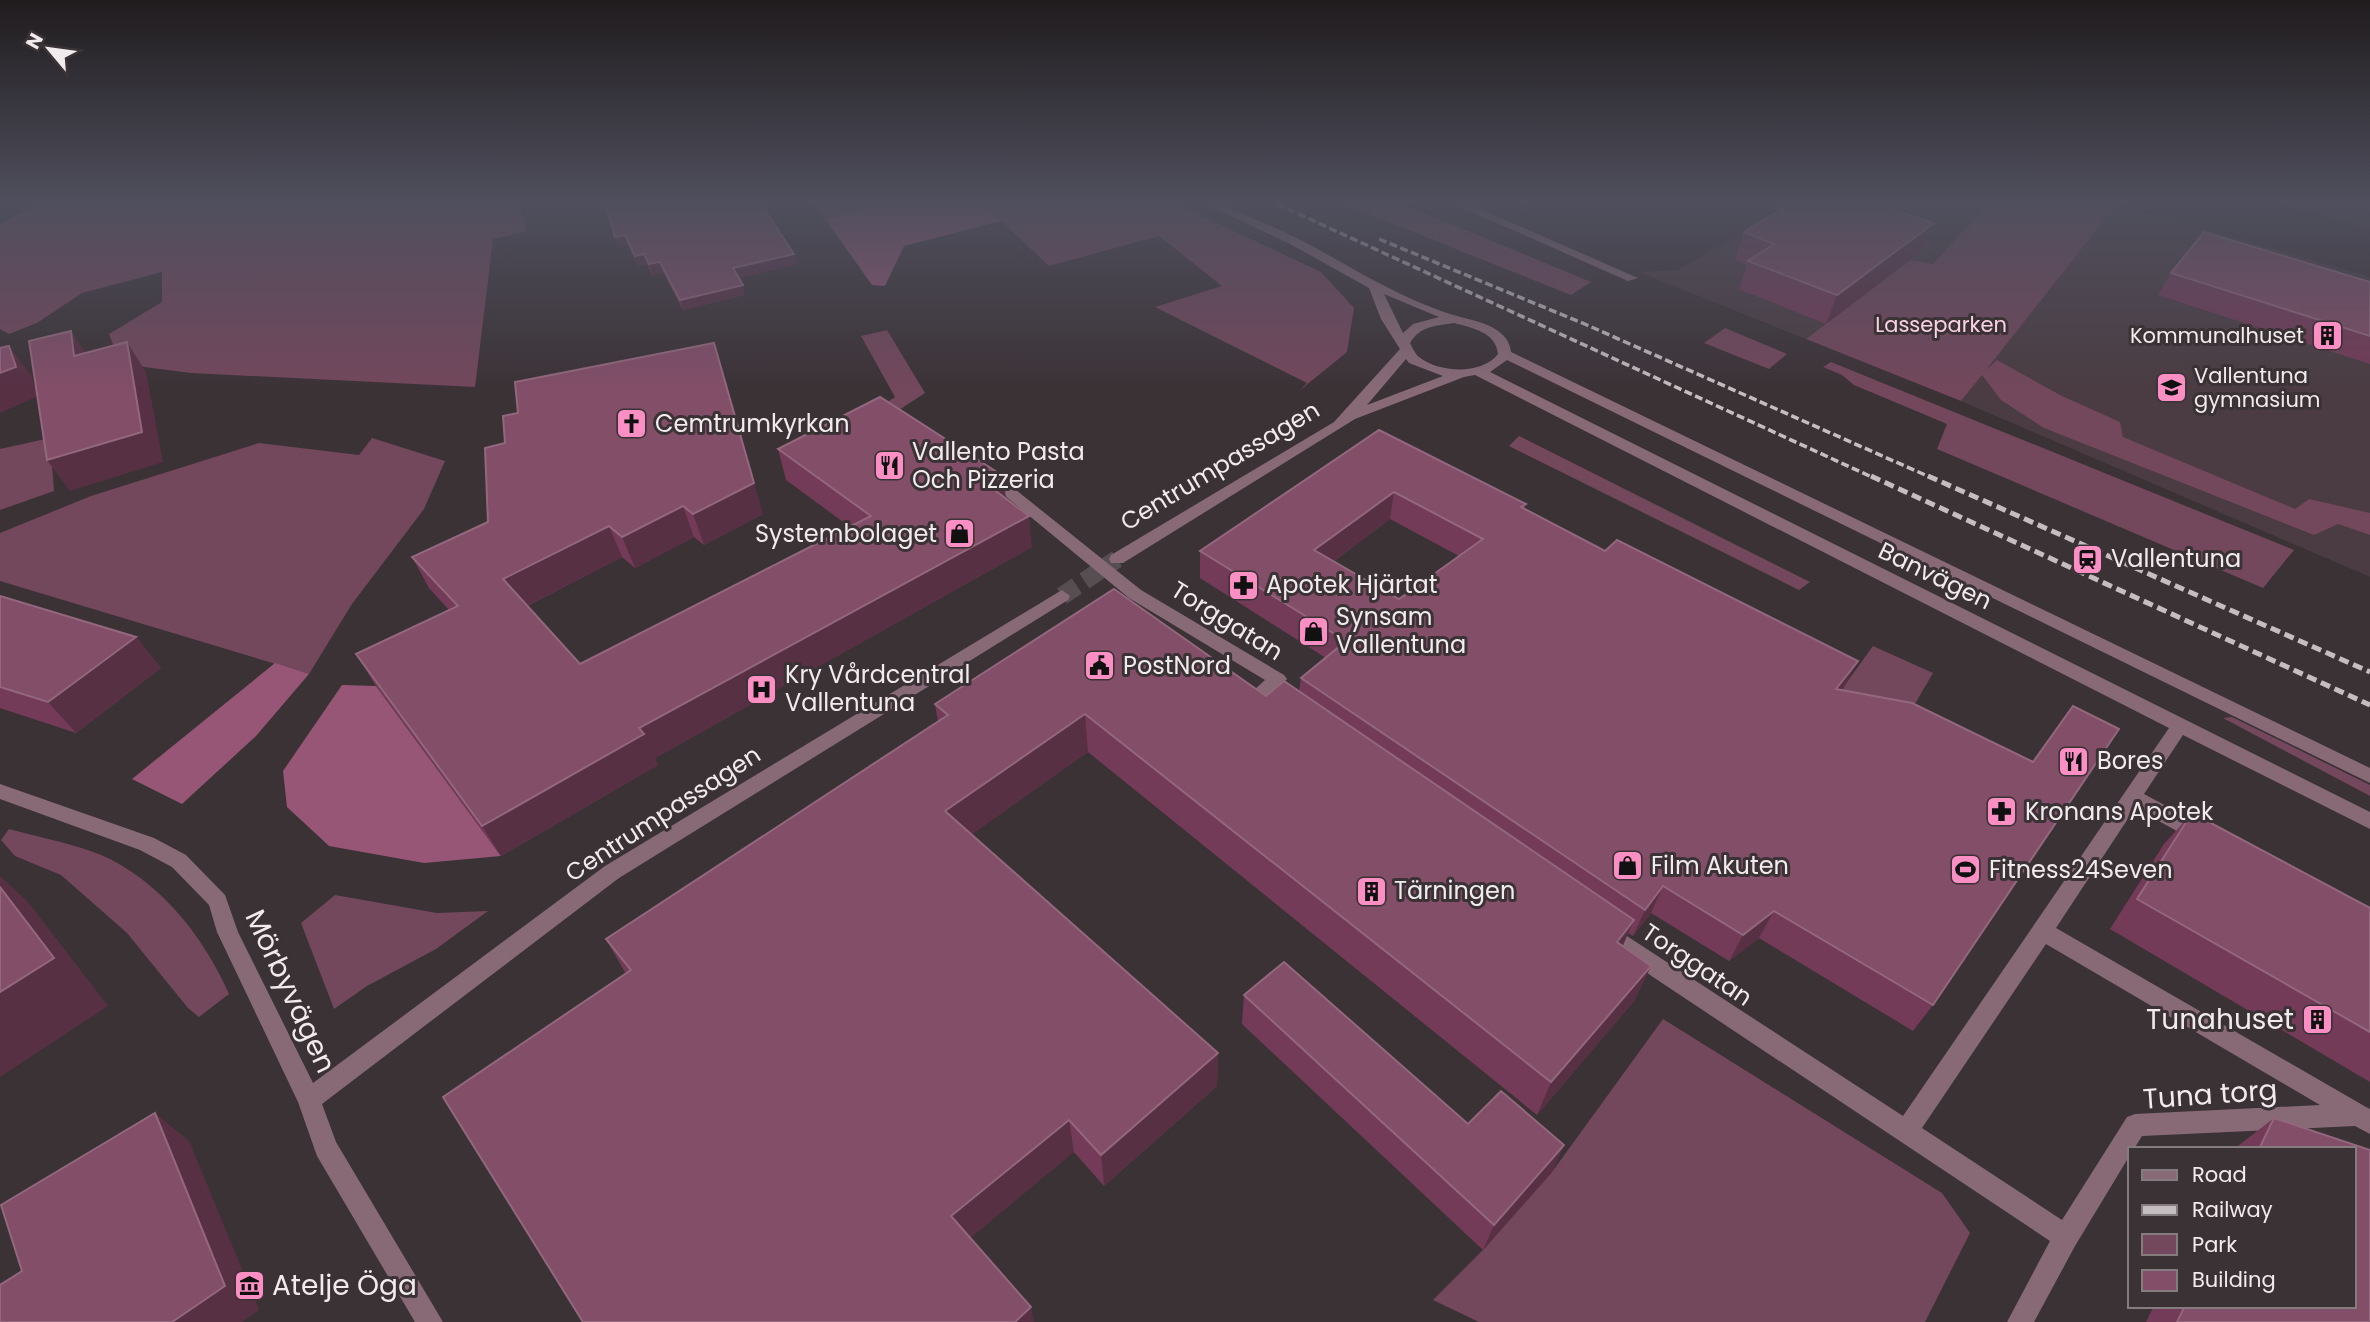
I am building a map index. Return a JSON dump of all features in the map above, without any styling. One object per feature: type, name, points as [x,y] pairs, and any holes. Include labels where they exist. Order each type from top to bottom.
[{"type":"street","name":"Banvägen","points":[[1338,266],[1374,286],[1456,320],[1481,326],[1497,335],[1504,345],[1505,354],[2370,776]]},
{"type":"street","points":[[1603,266],[1632,278]]},
{"type":"street","points":[[1374,286],[1387,319],[1414,360],[1434,368],[1462,373],[1479,372],[1499,362],[1505,354]]},
{"type":"street","name":"Banvägen","points":[[1405,346],[1407,333],[1424,323],[1456,320]]},
{"type":"street","name":"Centrumpassagen","points":[[1350,416],[1405,346]]},
{"type":"street","name":"Banvägen","points":[[1479,372],[2370,821]]},
{"type":"street","name":"Centrumpassagen","points":[[1117,559],[1350,416],[1462,373]]},
{"type":"street","name":"Torggatan","points":[[971,462],[1035,509],[1135,594],[1278,679],[1261,692],[1295,716]]},
{"type":"street","name":"Centrumpassagen","points":[[309,1100],[612,872],[1062,596]]},
{"type":"street","points":[[2020,1322],[2066,1237],[1908,1129],[2117,821],[2130,796],[2159,760],[2171,735],[2182,725]]},
{"type":"street","name":"Mörbyvägen","points":[[1,792],[146,844],[179,861],[218,901],[228,932],[309,1100],[326,1147],[430,1322]]},
{"type":"street","points":[[2130,796],[2227,848]]},
{"type":"street","name":"Torggatan","points":[[1582,916],[1708,1003],[1908,1129]]},
{"type":"street","name":"Tuna torg","points":[[2042,931],[2364,1119]]},
{"type":"street","name":"Tuna torg","points":[[2066,1237],[2135,1125],[2364,1119]]},
{"type":"shaded area","points":[[858,266],[895,266],[885,286],[872,285]]},
{"type":"shaded area","points":[[1685,266],[1903,266],[1806,339],[1639,272],[1678,270]]},
{"type":"shaded area","name":"Vallentuna gymnasium","points":[[2068,266],[2331,266],[2370,277],[2370,577],[1961,401]]},
{"type":"shaded area","points":[[275,663],[309,674],[256,736],[182,804],[132,779]]},
{"type":"shaded area","points":[[342,685],[376,686],[501,856],[424,863],[329,846],[287,807],[283,771]]},
{"type":"green space","points":[[0,266],[490,266],[475,387],[191,373],[121,364],[109,334],[162,302],[162,272],[82,293],[37,323],[9,334],[0,329]]},
{"type":"green space","points":[[1196,266],[1308,266],[1321,272],[1354,308],[1347,352],[1299,391],[1307,383],[1155,307],[1222,286]]},
{"type":"green space","points":[[1498,266],[1552,266],[1591,282],[1571,295]]},
{"type":"green space","name":"Lasseparken","points":[[1903,266],[2068,266],[1986,370],[1997,360],[2062,396],[2120,422],[2123,437],[2295,509],[2309,499],[2370,513],[2370,535],[2338,524],[2314,535],[2044,428],[2001,400],[1982,375],[1961,401],[1806,339]]},
{"type":"green space","points":[[1725,328],[1787,354],[1769,369],[1704,343]]},
{"type":"green space","points":[[887,330],[925,393],[899,410],[886,403],[895,397],[861,336]]},
{"type":"green space","points":[[1831,362],[2294,550],[2263,588],[1937,449],[1947,424],[1854,385],[1842,375],[1823,367]]},
{"type":"green space","points":[[1519,436],[1810,582],[1799,590],[1509,446]]},
{"type":"green space","points":[[50,438],[54,491],[0,510],[0,449]]},
{"type":"green space","points":[[372,438],[445,461],[424,509],[352,604],[309,674],[0,581],[0,533],[91,496],[259,443],[359,455]]},
{"type":"green space","points":[[1873,646],[1933,673],[1899,731],[1834,700]]},
{"type":"green space","points":[[2232,717],[2370,785],[2370,796],[2223,718]]},
{"type":"green space","points":[[9,829],[101,855],[150,885],[195,935],[229,994],[199,1017],[188,1008],[127,933],[61,875],[15,856],[1,840]]},
{"type":"green space","points":[[335,895],[437,913],[488,911],[436,949],[367,986],[334,1009],[301,923]]},
{"type":"green space","points":[[1663,1019],[1942,1193],[1970,1233],[1925,1322],[1479,1322],[1433,1300],[1483,1250],[1552,1172]]},
{"type":"building","points":[[662,266],[743,266],[733,268],[743,285],[680,300]]},
{"type":"building","points":[[1760,266],[1876,266],[1837,295]]},
{"type":"building","points":[[2177,266],[2316,266],[2370,282],[2370,336],[2171,273]]},
{"type":"building","points":[[71,331],[74,356],[127,342],[142,432],[47,460],[29,341]]},
{"type":"building","points":[[714,343],[754,483],[693,514],[683,506],[622,537],[609,526],[503,579],[580,664],[871,516],[778,449],[880,397],[1003,476],[988,485],[1029,516],[639,728],[644,734],[482,826],[356,654],[458,606],[412,557],[488,522],[485,448],[505,443],[503,416],[518,413],[515,382]]},
{"type":"building","points":[[9,346],[16,367],[0,373],[0,348]]},
{"type":"building","points":[[1379,430],[1526,504],[1521,507],[1605,551],[1617,540],[1858,661],[1836,689],[1912,703],[2033,762],[2073,706],[2119,729],[1933,1005],[1774,911],[1743,935],[1663,886],[1645,910],[1301,678],[1346,641],[1200,551]],"holes":[[[1394,492],[1483,539],[1399,599],[1314,550]]]},
{"type":"building","points":[[1114,589],[1266,696],[1284,681],[1634,920],[1617,942],[1651,966],[1551,1082],[1085,714],[945,811],[1218,1053],[1101,1155],[1069,1120],[951,1216],[1031,1307],[1015,1322],[583,1322],[443,1097],[631,970],[606,939],[948,715],[935,704]]},
{"type":"building","points":[[0,596],[136,637],[48,702],[0,687]]},
{"type":"building","points":[[2192,813],[2370,908],[2370,1032],[2137,899]]},
{"type":"building","points":[[0,887],[54,958],[0,992]]},
{"type":"building","points":[[1284,962],[1468,1124],[1501,1091],[1564,1145],[1494,1225],[1244,995]]},
{"type":"building","points":[[155,1113],[225,1286],[172,1322],[0,1322],[0,1285],[22,1271],[1,1205]]},
{"type":"building","points":[[2274,1118],[2370,1150],[2370,1322],[2177,1322],[2184,1308],[2356,1308],[2356,1147],[2260,1147]]},
{"type":"tunnel","points":[[1062,596],[1117,559]]},
{"type":"railway","points":[[1411,266],[1874,478]]},
{"type":"railway","points":[[1444,266],[1587,325],[1932,478]]},
{"type":"railway","points":[[1871,476],[2370,705]]},
{"type":"railway","points":[[1928,476],[2370,672]]},
{"type":"place","name":"Kommunalhuset","points":[[2327,336]]},
{"type":"place","name":"Vallentuna gymnasium","points":[[2171,388]]},
{"type":"place","name":"Cemtrumkyrkan","points":[[632,424]]},
{"type":"place","name":"Vallento Pasta Och Pizzeria","points":[[889,466]]},
{"type":"place","name":"Systembolaget","points":[[960,534]]},
{"type":"place","name":"Vallentuna","points":[[2088,559]]},
{"type":"place","name":"Apotek Hjärtat","points":[[1243,585]]},
{"type":"place","name":"Synsam Vallentuna","points":[[1313,631]]},
{"type":"place","name":"PostNord","points":[[1100,666]]},
{"type":"place","name":"Kry Vårdcentral Vallentuna","points":[[762,689]]},
{"type":"place","name":"Bores","points":[[2074,761]]},
{"type":"place","name":"Kronans Apotek","points":[[2002,812]]},
{"type":"place","name":"Film Akuten","points":[[1628,866]]},
{"type":"place","name":"Fitness24Seven","points":[[1966,870]]},
{"type":"place","name":"Tärningen","points":[[1371,891]]},
{"type":"place","name":"Tunahuset","points":[[2317,1019]]},
{"type":"place","name":"Atelje Öga","points":[[249,1285]]}]
